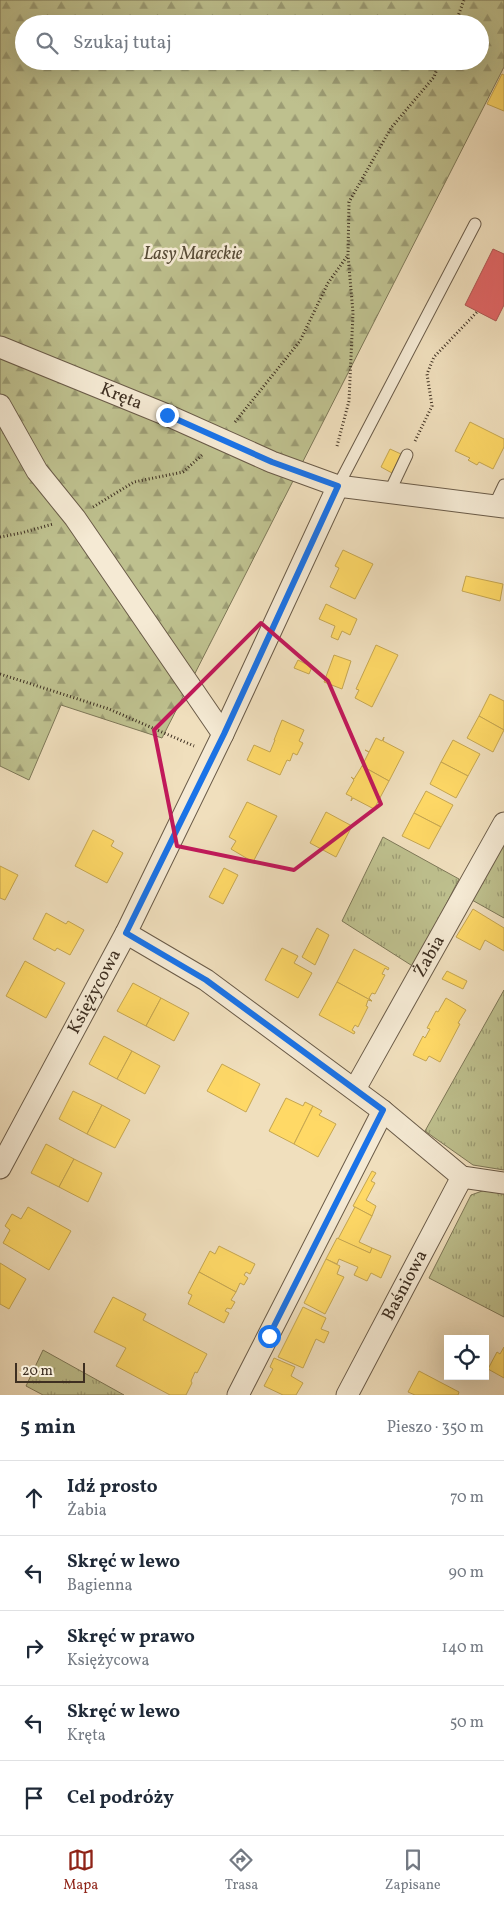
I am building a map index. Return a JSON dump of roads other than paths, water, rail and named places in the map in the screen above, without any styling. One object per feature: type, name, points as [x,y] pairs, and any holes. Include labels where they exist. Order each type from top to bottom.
[{"type":"street","name":"Kręta","points":[[0,347],[272,462],[338,486],[499,506]]},
{"type":"street","points":[[0,404],[37,471],[75,518],[224,734]]},
{"type":"street","name":"Księżycowa","points":[[0,1168],[126,933],[224,734],[338,486]]},
{"type":"street","name":"Żabia","points":[[355,1089],[504,823]]},
{"type":"street","points":[[126,933],[206,980],[383,1110],[462,1177],[504,1183]]},
{"type":"street","points":[[238,1395],[383,1110]]},
{"type":"street","name":"Baśniowa","points":[[347,1395],[462,1177]]},
{"type":"lane","points":[[338,486],[475,224]]},
{"type":"lane","points":[[389,493],[408,454]]},
{"type":"lane","points":[[499,506],[504,485]]},
{"type":"park label","name":"Lasy Mareckie","points":[[193,254]]}]
